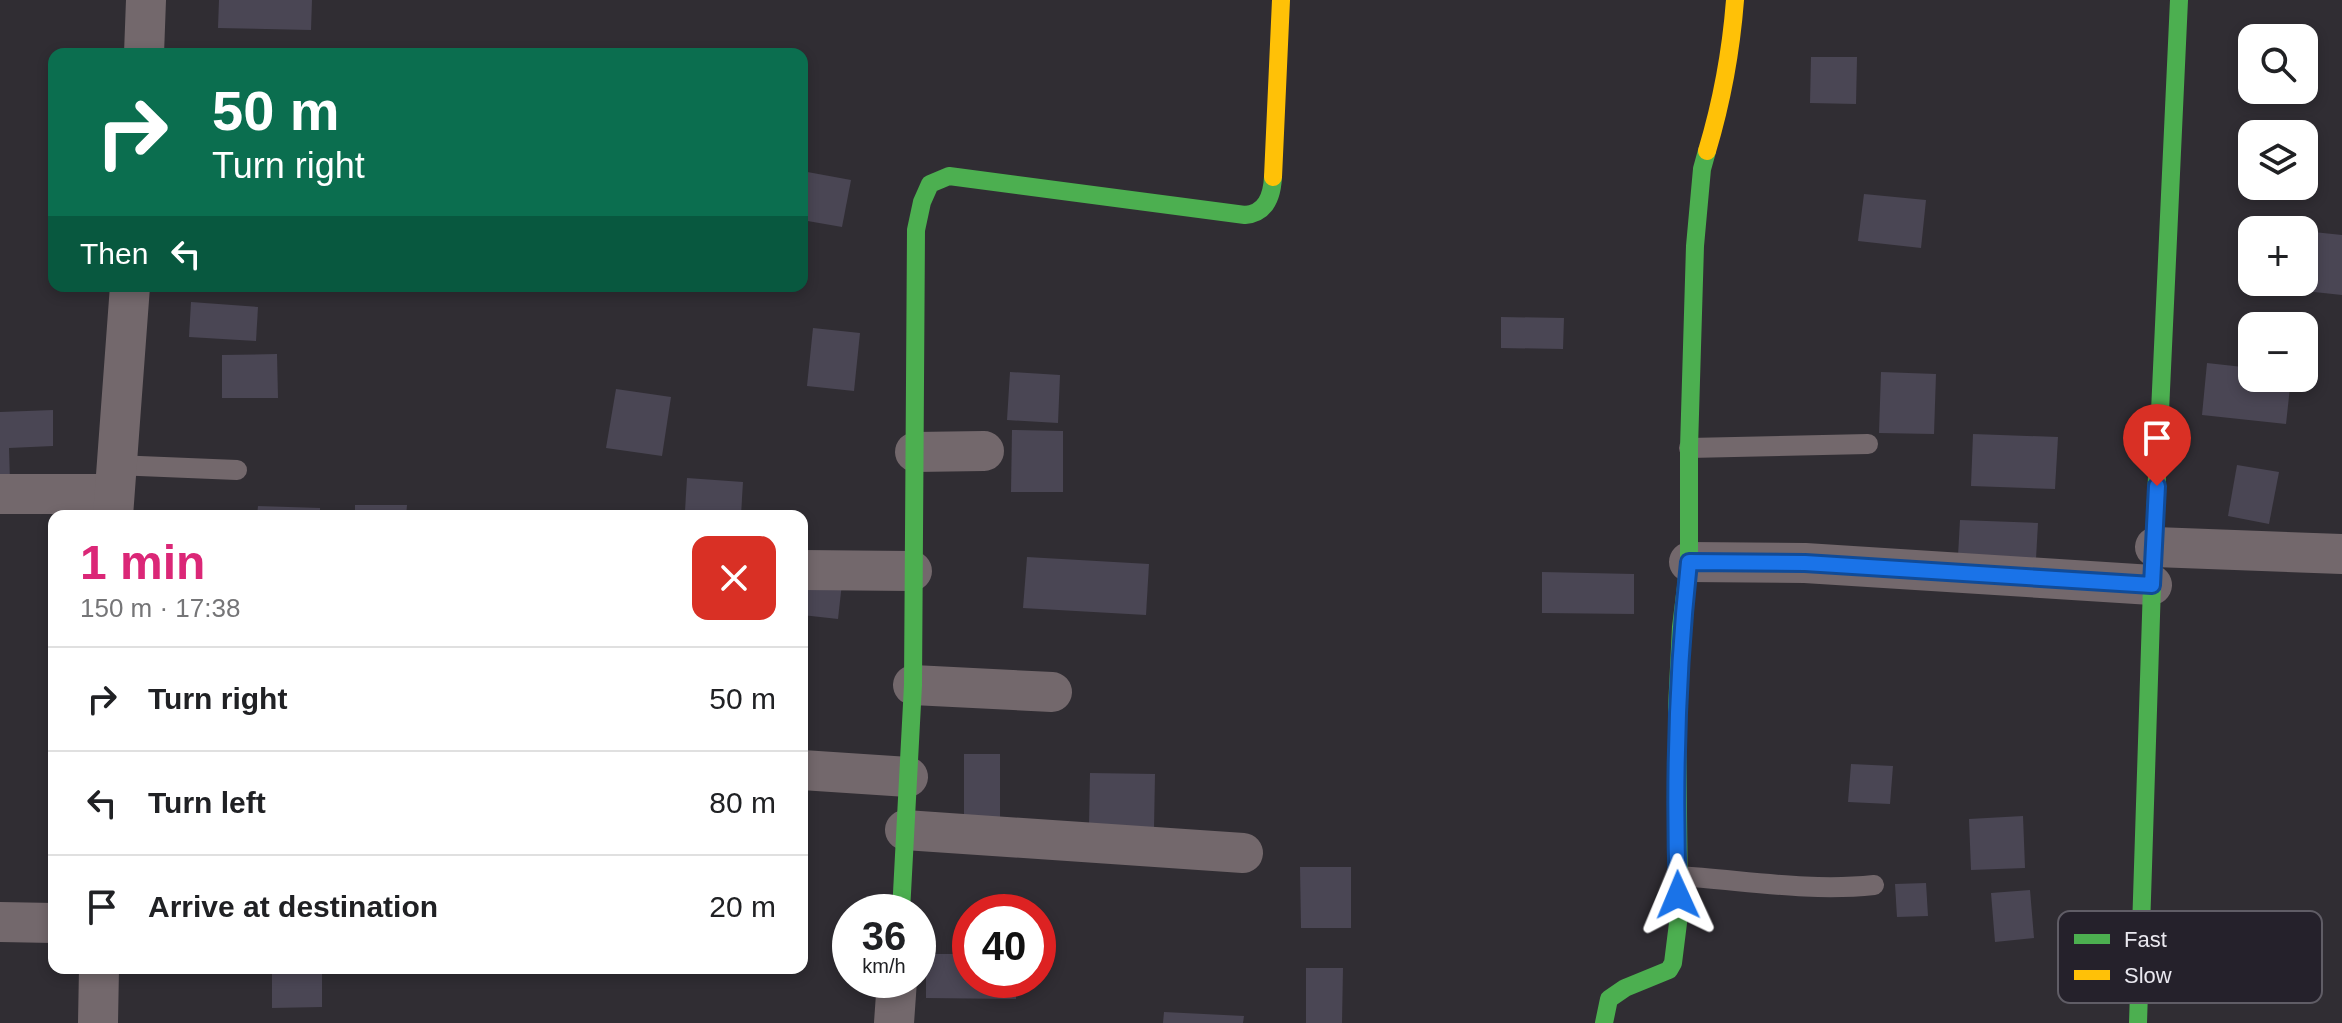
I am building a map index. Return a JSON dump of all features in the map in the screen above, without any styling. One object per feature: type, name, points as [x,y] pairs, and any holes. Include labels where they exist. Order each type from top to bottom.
[{"type":"street","points":[[144,48],[146,0]]},
{"type":"street","points":[[902,894],[913,685],[916,230],[922,202],[930,184],[949,176],[1216,212],[1260,212],[1267,206],[1272,188],[1281,0]]},
{"type":"street","points":[[1604,1023],[1609,999],[1625,988],[1669,970],[1673,963],[1679,915],[1677,708],[1681,627],[1689,562],[1695,246],[1702,169],[1720,108],[1731,52],[1735,0]]},
{"type":"street","points":[[2142,911],[2153,566],[2179,0]]},
{"type":"street","points":[[0,494],[114,492],[130,292]]},
{"type":"street","points":[[915,452],[984,451]]},
{"type":"street","points":[[1689,562],[2153,566],[2342,554]]},
{"type":"street","points":[[808,570],[912,571]]},
{"type":"street","points":[[913,685],[1052,692]]},
{"type":"street","points":[[808,770],[908,777]]},
{"type":"street","points":[[905,830],[1243,853]]},
{"type":"street","points":[[0,922],[48,923]]},
{"type":"street","points":[[98,1023],[99,974]]},
{"type":"street","points":[[894,1023],[896,998]]},
{"type":"street","points":[[2138,1023],[2139,1003]]},
{"type":"lane","points":[[1689,448],[1868,444]]},
{"type":"lane","points":[[114,492],[237,470]]},
{"type":"lane","points":[[1677,876],[1728,878],[1814,888],[1874,885]]},
{"type":"building","points":[[219,0],[312,0],[311,30],[218,28]]},
{"type":"building","points":[[1811,57],[1857,57],[1856,104],[1810,103]]},
{"type":"building","points":[[808,172],[851,180],[842,227],[808,221]]},
{"type":"building","points":[[1864,194],[1926,200],[1921,248],[1858,241]]},
{"type":"building","points":[[2318,232],[2342,235],[2342,295],[2318,292]]},
{"type":"building","points":[[191,302],[258,307],[256,341],[189,337]]},
{"type":"building","points":[[1501,317],[1564,318],[1563,349],[1501,348]]},
{"type":"building","points":[[813,328],[860,333],[854,391],[807,386]]},
{"type":"building","points":[[277,354],[278,398],[222,398],[222,355]]},
{"type":"building","points":[[2207,363],[2238,366],[2238,392],[2289,392],[2286,424],[2202,415]]},
{"type":"building","points":[[1010,372],[1060,375],[1058,423],[1007,420]]},
{"type":"building","points":[[1881,372],[1936,374],[1934,434],[1879,433]]},
{"type":"building","points":[[616,389],[671,397],[662,456],[606,448]]},
{"type":"building","points":[[53,410],[53,446],[9,448],[10,482],[0,482],[0,412]]},
{"type":"building","points":[[1012,430],[1063,431],[1063,492],[1011,492]]},
{"type":"building","points":[[1973,434],[2058,437],[2055,489],[1971,486]]},
{"type":"building","points":[[2237,465],[2279,472],[2269,524],[2228,516]]},
{"type":"building","points":[[687,478],[743,482],[741,510],[685,510]]},
{"type":"building","points":[[355,505],[407,505],[407,510],[355,510]]},
{"type":"building","points":[[258,506],[320,508],[320,510],[258,510]]},
{"type":"building","points":[[1960,520],[2038,523],[2036,559],[1958,556]]},
{"type":"building","points":[[1027,557],[1149,564],[1146,615],[1023,608]]},
{"type":"building","points":[[1542,572],[1634,574],[1634,614],[1542,613]]},
{"type":"building","points":[[808,579],[842,583],[838,619],[808,616]]},
{"type":"building","points":[[964,754],[1000,754],[1000,824],[964,825]]},
{"type":"building","points":[[1851,764],[1893,766],[1890,804],[1848,802]]},
{"type":"building","points":[[1090,773],[1155,774],[1154,828],[1089,827]]},
{"type":"building","points":[[2023,816],[2025,868],[1971,870],[1969,819]]},
{"type":"building","points":[[1300,867],[1351,867],[1351,928],[1301,928]]},
{"type":"building","points":[[1926,883],[1928,916],[1897,917],[1895,884]]},
{"type":"building","points":[[2030,890],[2034,938],[1995,942],[1991,893]]},
{"type":"building","points":[[936,954],[952,954],[952,998],[1016,999],[926,998],[936,998]]},
{"type":"building","points":[[1306,968],[1343,968],[1342,1023],[1306,1023]]},
{"type":"building","points":[[272,974],[322,974],[322,1007],[272,1008]]},
{"type":"building","points":[[1164,1012],[1244,1016],[1243,1023],[1163,1023]]},
{"type":"traffic: fast","points":[[2142,911],[2152,585],[2179,0]]},
{"type":"traffic: fast","points":[[1604,1023],[1609,999],[1625,988],[1669,970],[1673,963],[1679,915],[1677,708],[1681,627],[1689,562],[1695,246],[1702,169],[1707,151]]},
{"type":"traffic: fast","points":[[902,894],[913,685],[916,230],[922,202],[930,184],[949,176],[1245,215],[1263,207],[1271,191],[1273,177]]},
{"type":"traffic: fast","points":[[2138,1023],[2139,1003]]},
{"type":"traffic: slow","points":[[1273,177],[1281,0]]},
{"type":"traffic: slow","points":[[1707,151],[1725,76],[1735,0]]},
{"type":"route","points":[[1678,895],[1677,708],[1681,627],[1689,562],[1805,563],[2152,585],[2157,486]]}]
